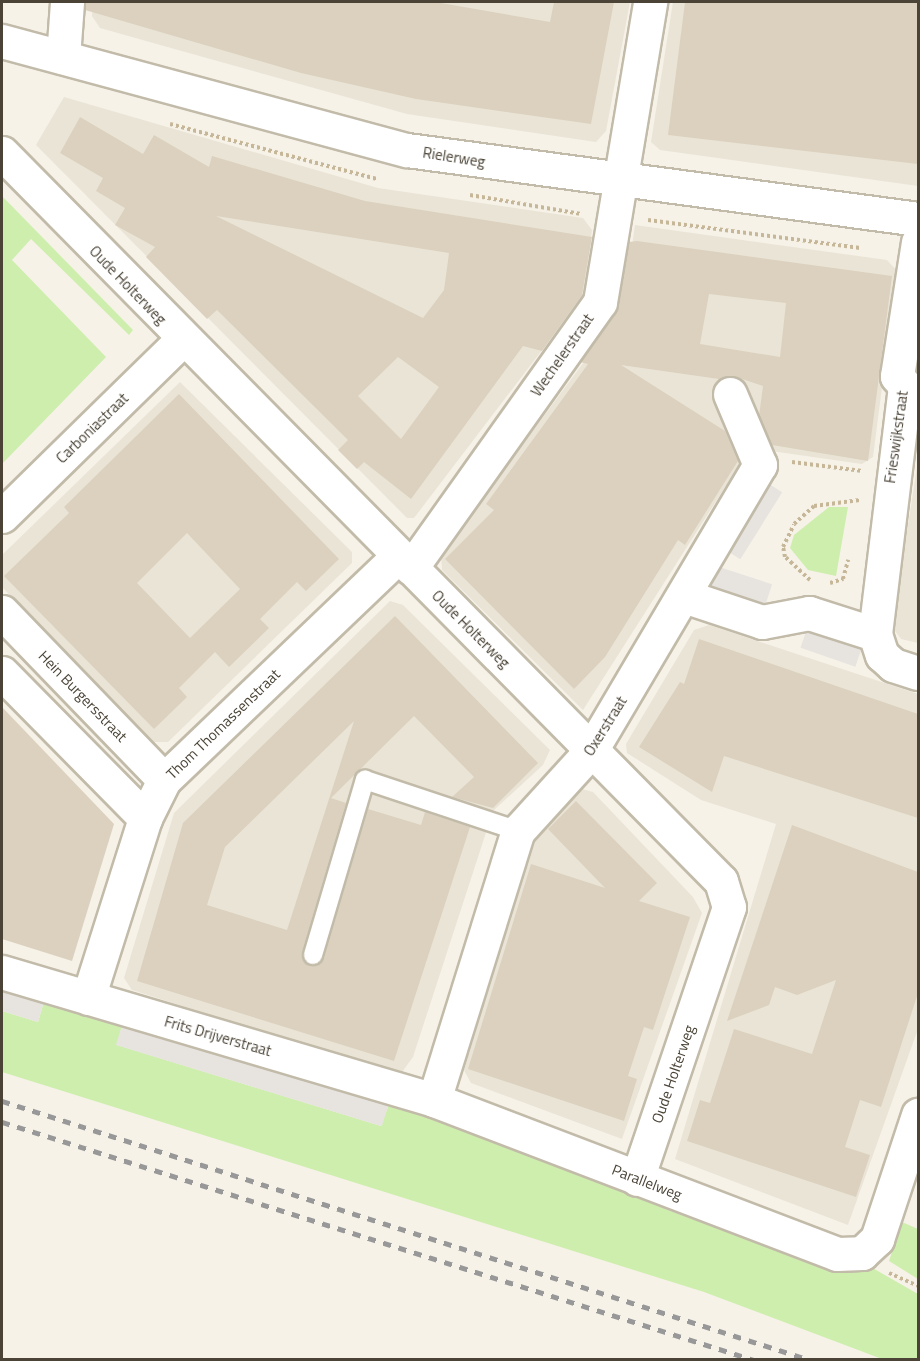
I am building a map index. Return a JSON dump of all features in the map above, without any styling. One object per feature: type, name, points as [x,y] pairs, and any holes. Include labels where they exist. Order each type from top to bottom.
[{"type":"street","points":[[63,57],[68,2]]},
{"type":"street","name":"Wechelerstraat","points":[[404,562],[600,302],[623,180],[650,2]]},
{"type":"street","name":"Rielerweg","points":[[2,41],[358,140],[450,158],[918,219]]},
{"type":"street","name":"Oude Holterweg","points":[[2,153],[182,340],[721,881],[729,907],[637,1179]]},
{"type":"street","name":"Frieswijkstraat","points":[[875,634],[877,492],[905,386],[897,376],[918,242]]},
{"type":"street","name":"Carboniastraat","points":[[2,516],[182,340]]},
{"type":"street","points":[[730,394],[760,465]]},
{"type":"street","name":"Oxerstraat","points":[[434,1100],[518,831],[590,752],[760,465]]},
{"type":"street","name":"Thom Thomassenstraat","points":[[88,998],[145,818],[164,780],[404,562]]},
{"type":"street","points":[[684,596],[762,622],[799,615],[875,634],[882,655],[893,666],[918,673]]},
{"type":"street","name":"Hein Burgersstraat","points":[[2,612],[164,780]]},
{"type":"street","points":[[2,673],[145,818]]},
{"type":"street","name":"Frits Drijverstraat","points":[[2,972],[434,1100]]},
{"type":"street","name":"Parallelweg","points":[[434,1100],[837,1254],[862,1253],[883,1226],[918,1115]]},
{"type":"lane","points":[[313,955],[365,780],[518,831]]},
{"type":"path","points":[[760,465],[774,459],[877,492]]},
{"type":"path","points":[[854,510],[877,492]]},
{"type":"path","points":[[849,552],[843,579],[810,579],[785,557],[783,547],[794,524],[814,506],[877,492]]},
{"type":"path","points":[[799,615],[810,579]]},
{"type":"shaded area","points":[[93,2],[630,2],[606,131],[596,142],[407,114],[100,28],[92,16]]},
{"type":"shaded area","points":[[673,2],[918,2],[918,186],[660,150],[651,142]]},
{"type":"shaded area","points":[[64,97],[378,188],[583,218],[592,230],[584,295],[414,518],[407,518],[36,145]]},
{"type":"shaded area","points":[[635,225],[887,260],[897,271],[873,457],[862,464],[750,448],[583,710],[442,570],[441,555],[623,309]]},
{"type":"shaded area","points":[[180,382],[352,552],[352,563],[168,742],[152,742],[2,587],[2,555]]},
{"type":"shaded area","points":[[918,461],[918,643],[901,639],[892,627]]},
{"type":"shaded area","points":[[761,479],[782,492],[740,559],[719,546]]},
{"type":"shaded area","points":[[716,566],[772,584],[765,606],[709,588]]},
{"type":"shaded area","points":[[390,601],[403,605],[550,750],[543,765],[493,811],[413,1057],[400,1075],[132,990],[124,978],[174,813]]},
{"type":"shaded area","points":[[709,625],[918,694],[918,1029],[848,1225],[675,1159],[776,824],[701,800],[627,753],[626,744],[694,630]]},
{"type":"shaded area","points":[[808,626],[863,645],[855,667],[801,648]]},
{"type":"shaded area","points":[[582,789],[593,792],[693,897],[702,913],[622,1139],[471,1083],[464,1070],[536,834]]},
{"type":"shaded area","points":[[2,984],[45,998],[38,1022],[2,1011]]},
{"type":"shaded area","points":[[123,1022],[389,1103],[382,1126],[116,1045]]},
{"type":"green space","points":[[2,196],[133,330],[129,335],[31,239],[12,260],[106,357],[2,464]]},
{"type":"green space","points":[[829,507],[848,507],[836,576],[808,570],[790,548],[794,535]]},
{"type":"green space","points":[[45,998],[123,1022],[117,1045],[381,1126],[389,1104],[590,1177],[599,1169],[659,1192],[665,1209],[826,1267],[862,1262],[918,1294],[918,1359],[882,1359],[704,1292],[2,1072],[2,1011],[38,1022]]},
{"type":"green space","points":[[902,1222],[918,1229],[918,1279],[889,1261]]},
{"type":"building","points":[[85,2],[435,2],[550,22],[554,2],[614,2],[591,124],[416,99],[301,73],[85,10]]},
{"type":"building","points":[[685,2],[918,2],[918,164],[668,135]]},
{"type":"building","points":[[80,117],[143,154],[154,135],[209,167],[212,156],[365,201],[592,237],[582,295],[542,351],[523,346],[411,499],[364,462],[357,469],[338,450],[348,440],[217,310],[207,319],[146,257],[155,247],[115,225],[125,208],[96,191],[103,178],[60,153]],"holes":[[[216,216],[449,253],[444,290],[423,318]],[[398,357],[439,387],[401,439],[358,396]]]},
{"type":"building","points":[[637,241],[892,276],[868,461],[772,445],[759,416],[763,386],[733,376],[719,379],[621,365],[725,431],[738,461],[685,545],[678,540],[605,657],[574,689],[445,559],[494,510],[486,504],[588,364],[580,362],[616,312],[629,242]],"holes":[[[709,294],[786,303],[780,357],[700,344]]]},
{"type":"building","points":[[179,394],[339,559],[306,591],[297,582],[260,619],[269,628],[229,667],[215,652],[179,688],[187,697],[154,729],[4,576],[69,513],[64,507]],"holes":[[[187,533],[240,589],[190,638],[137,583]]]},
{"type":"building","points":[[395,616],[538,763],[493,808],[452,797],[474,777],[414,716],[331,798],[346,803],[302,952],[310,966],[324,958],[368,809],[421,825],[425,812],[470,827],[394,1061],[137,981],[183,823]],"holes":[[[354,721],[287,930],[207,905],[225,847]]]},
{"type":"building","points":[[699,639],[918,714],[918,818],[724,756],[712,792],[639,747],[680,682],[684,684]]},
{"type":"building","points":[[2,707],[114,824],[72,961],[2,939]]},
{"type":"building","points":[[576,801],[657,883],[639,901],[690,917],[653,1030],[644,1027],[628,1076],[637,1079],[624,1121],[468,1069],[531,864],[605,888],[548,829]]},
{"type":"building","points":[[792,825],[918,872],[918,993],[881,1107],[860,1100],[845,1147],[870,1155],[856,1197],[687,1141],[700,1100],[710,1103],[734,1029],[812,1054],[836,980],[797,995],[775,987],[769,1005],[727,1021]]},
{"type":"railway","points":[[2,1101],[810,1360]]},
{"type":"railway","points":[[2,1122],[754,1360]]}]
